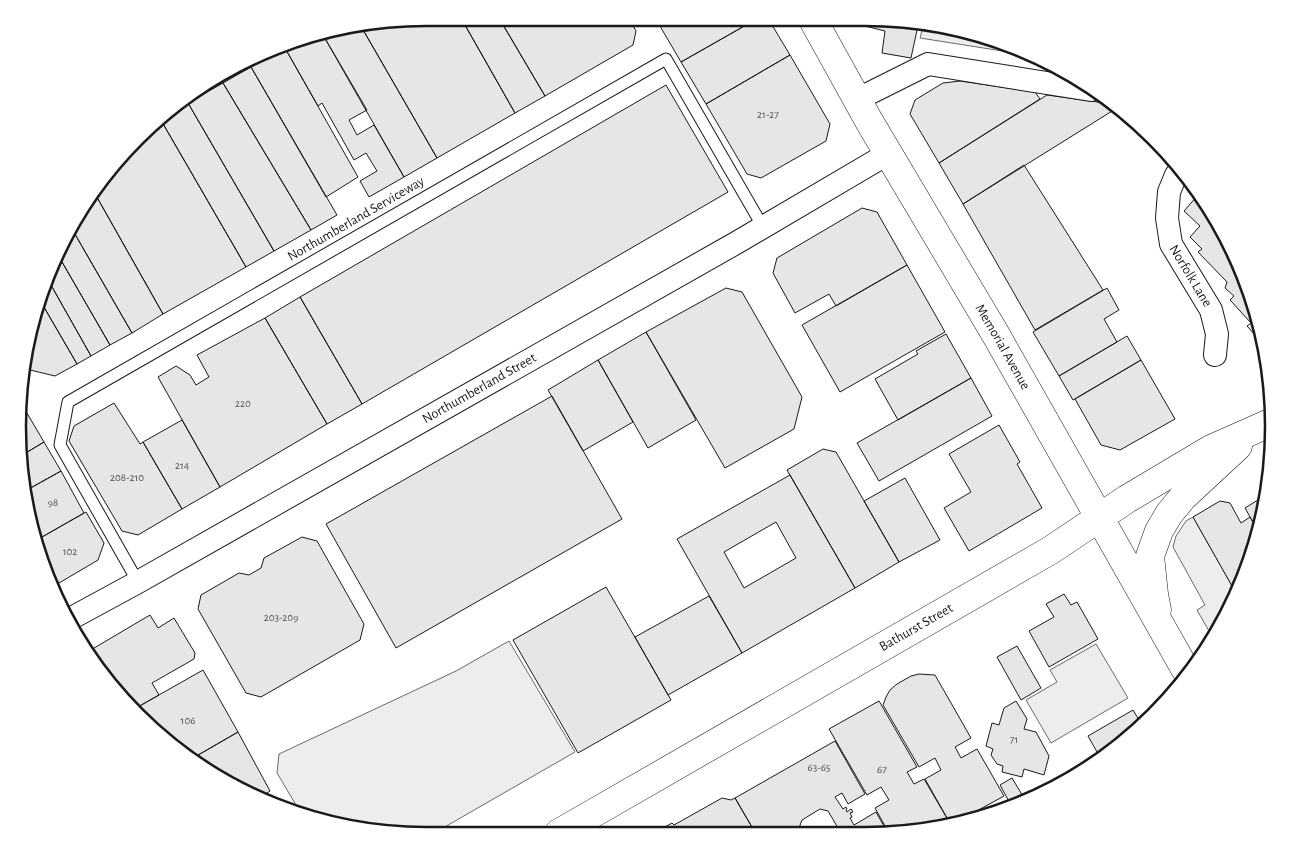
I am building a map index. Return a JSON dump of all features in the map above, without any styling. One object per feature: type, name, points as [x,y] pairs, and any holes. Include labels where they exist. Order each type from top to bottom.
[{"type":"street","name":"Memorial Avenue","points":[[816,26],[869,121],[996,335],[1184,667]]},
{"type":"street","points":[[858,99],[928,64],[1077,88]]},
{"type":"street","name":"Northumberland Street","points":[[75,616],[763,227],[889,152]]},
{"type":"street","name":"Norfolk Lane","points":[[1176,176],[1169,192],[1167,218],[1171,244],[1211,310],[1217,334],[1215,355]]},
{"type":"street","points":[[1161,629],[1154,594],[1150,556],[1159,532],[1169,514],[1183,497],[1264,426]]},
{"type":"street","name":"Bathurst Street","points":[[569,827],[1051,550],[1127,499],[1211,449],[1264,426]]},
{"type":"lane","name":"Northumberland Serviceway","points":[[138,582],[60,445],[68,402],[666,59],[763,227]]},
{"type":"shaded area","points":[[922,31],[943,34],[1003,51],[920,38]]},
{"type":"shaded area","points":[[1193,517],[1232,585],[1209,631],[1197,610],[1205,605],[1173,547],[1176,536],[1186,521]]},
{"type":"shaded area","points":[[509,641],[575,752],[445,827],[400,826],[374,823],[348,819],[296,805],[277,773],[279,754],[456,671]]},
{"type":"shaded area","points":[[1096,644],[1128,698],[1051,743],[1026,700],[1057,682],[1050,670]]},
{"type":"building","points":[[466,26],[515,113],[437,158],[364,32],[400,27]]},
{"type":"building","points":[[466,26],[504,26],[545,96],[515,113]]},
{"type":"building","points":[[504,26],[633,26],[636,31],[633,45],[545,96]]},
{"type":"building","points":[[660,26],[744,26],[681,62]]},
{"type":"building","points":[[744,26],[773,26],[790,55],[706,104],[681,62]]},
{"type":"building","points":[[865,26],[917,30],[911,58],[882,53],[885,31]]},
{"type":"building","points":[[364,32],[437,158],[404,177],[326,39]]},
{"type":"building","points":[[326,39],[367,110],[349,120],[357,135],[374,125],[404,177],[369,197],[360,181],[377,171],[366,153],[354,160],[322,103],[318,106],[287,51]]},
{"type":"building","points":[[287,51],[358,177],[326,197],[251,67]]},
{"type":"building","points":[[790,55],[830,124],[826,141],[761,178],[747,174],[706,104]]},
{"type":"building","points":[[251,67],[337,215],[311,230],[223,83]]},
{"type":"building","points":[[960,81],[1035,92],[1040,99],[939,163],[910,114],[915,100],[943,83]]},
{"type":"building","points":[[223,83],[311,230],[274,251],[189,105]]},
{"type":"building","points":[[666,85],[728,192],[362,404],[300,297]]},
{"type":"building","points":[[1047,95],[1098,102],[1111,112],[963,204],[939,163]]},
{"type":"building","points":[[189,105],[274,251],[246,267],[164,125]]},
{"type":"building","points":[[164,125],[246,267],[163,314],[98,199],[143,143]]},
{"type":"building","points":[[1024,165],[1103,290],[1035,330],[963,204]]},
{"type":"building","points":[[98,199],[163,314],[132,333],[75,235]]},
{"type":"building","points":[[1194,200],[1211,226],[1234,273],[1251,323],[1230,300],[1234,296],[1225,288],[1227,282],[1198,252],[1202,249],[1190,237],[1200,226],[1184,211]]},
{"type":"building","points":[[862,208],[877,212],[907,265],[836,306],[829,294],[795,313],[773,273],[777,258]]},
{"type":"building","points":[[75,235],[132,333],[110,345],[62,262]]},
{"type":"building","points":[[62,262],[110,345],[91,356],[52,286]]},
{"type":"building","points":[[907,265],[945,332],[840,392],[802,325]]},
{"type":"building","points":[[52,286],[91,356],[77,364],[44,308]]},
{"type":"building","points":[[726,288],[742,292],[802,397],[794,429],[725,468],[646,332]]},
{"type":"building","points":[[1107,288],[1119,310],[1104,319],[1117,342],[1059,376],[1033,332]]},
{"type":"building","points":[[300,297],[362,404],[327,424],[265,318]]},
{"type":"building","points":[[44,308],[77,364],[55,376],[31,370]]},
{"type":"building","points":[[265,318],[327,424],[220,487],[158,377],[176,366],[190,375],[196,385],[209,377],[197,355]]},
{"type":"building","points":[[1251,323],[1253,333],[1247,326]]},
{"type":"building","points":[[646,332],[696,420],[648,448],[598,360]]},
{"type":"building","points":[[946,334],[971,378],[898,420],[875,379],[918,354],[916,351]]},
{"type":"building","points":[[1127,336],[1141,360],[1073,400],[1059,376]]},
{"type":"building","points":[[598,360],[633,422],[583,451],[548,390]]},
{"type":"building","points":[[1141,360],[1175,419],[1120,450],[1101,445],[1075,399]]},
{"type":"building","points":[[971,378],[992,416],[879,481],[857,443]]},
{"type":"building","points":[[552,396],[622,519],[396,648],[326,524]]},
{"type":"building","points":[[114,403],[140,444],[143,442],[182,509],[138,535],[122,531],[69,441],[74,426]]},
{"type":"building","points":[[27,412],[44,442],[27,452]]},
{"type":"building","points":[[182,420],[220,487],[182,509],[143,442]]},
{"type":"building","points":[[999,425],[1020,462],[1017,464],[1042,508],[969,551],[944,508],[971,492],[949,454]]},
{"type":"building","points":[[44,442],[61,471],[31,488],[27,452]]},
{"type":"building","points":[[823,449],[836,452],[899,562],[855,588],[787,470]]},
{"type":"building","points":[[61,471],[84,513],[42,537],[31,488]]},
{"type":"building","points":[[790,475],[855,588],[742,653],[677,539]],"holes":[[[776,522],[796,558],[744,588],[724,552]]]},
{"type":"building","points":[[905,478],[940,540],[899,562],[864,501]]},
{"type":"building","points":[[1258,500],[1253,522],[1245,508]]},
{"type":"building","points":[[1220,501],[1230,503],[1241,523],[1250,517],[1253,522],[1244,555],[1232,585],[1193,517]]},
{"type":"building","points":[[86,512],[104,543],[98,560],[59,583],[42,537]]},
{"type":"building","points":[[302,537],[317,541],[364,624],[360,640],[261,697],[246,693],[198,609],[201,595],[239,573],[249,575],[261,568],[264,558]]},
{"type":"building","points":[[606,587],[671,700],[578,753],[513,640]]},
{"type":"building","points":[[1064,594],[1071,605],[1077,602],[1098,639],[1049,667],[1029,631],[1054,617],[1046,604]]},
{"type":"building","points":[[709,596],[742,653],[668,695],[635,637]]},
{"type":"building","points":[[150,615],[158,628],[174,618],[195,653],[194,659],[152,683],[159,695],[140,706],[94,648]]},
{"type":"building","points":[[1017,646],[1041,688],[1021,700],[997,657]]},
{"type":"building","points":[[203,670],[238,732],[198,755],[140,706]]},
{"type":"building","points":[[919,674],[935,675],[971,738],[955,747],[961,758],[977,749],[1004,796],[978,810],[947,818],[925,779],[941,770],[935,758],[919,767],[883,705],[890,690],[911,676]]},
{"type":"building","points":[[879,701],[917,767],[907,772],[914,784],[924,779],[947,818],[885,826],[875,808],[889,800],[881,787],[867,795],[829,729]]},
{"type":"building","points":[[1016,701],[1027,719],[1024,729],[1036,732],[1049,756],[1044,775],[1024,769],[1022,777],[1002,772],[1003,766],[997,764],[991,755],[993,749],[986,746],[992,723],[999,725],[1004,708]]},
{"type":"building","points":[[1133,710],[1138,718],[1097,752],[1088,736]]},
{"type":"building","points":[[238,732],[270,791],[267,793],[249,785],[198,755]]},
{"type":"building","points":[[835,741],[865,794],[848,804],[842,793],[835,797],[843,809],[846,807],[847,812],[851,809],[853,812],[850,813],[852,817],[850,818],[854,825],[876,812],[884,826],[837,827],[828,811],[820,809],[802,820],[799,827],[752,827],[735,798]]},
{"type":"building","points":[[1012,778],[1022,794],[1008,800],[1000,785]]},
{"type":"building","points":[[722,798],[731,800],[735,798],[752,827],[665,827],[672,823],[674,825]]}]
